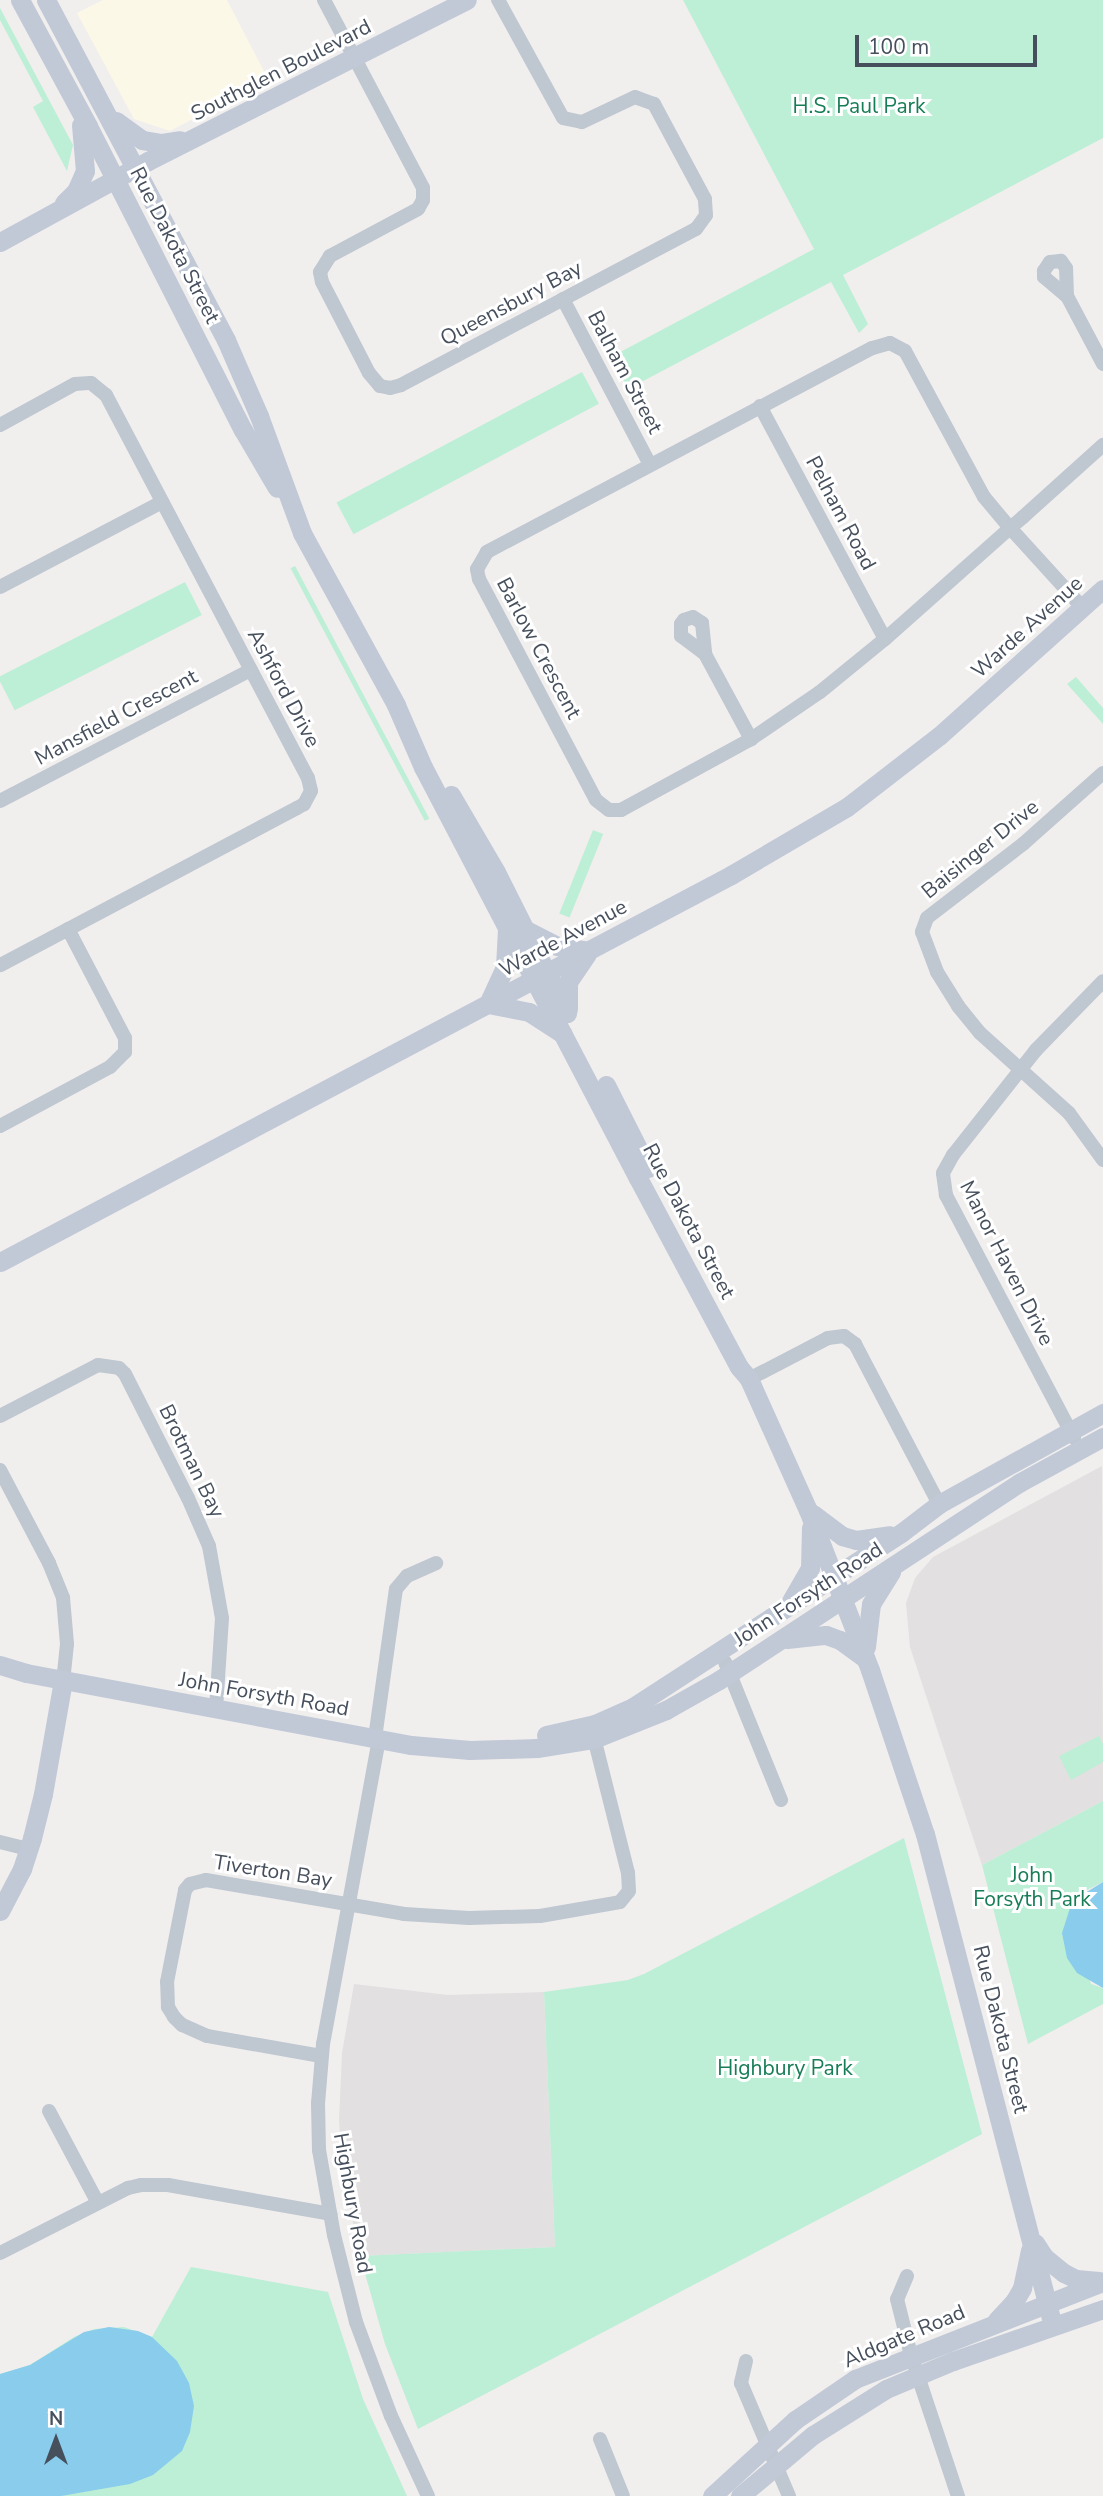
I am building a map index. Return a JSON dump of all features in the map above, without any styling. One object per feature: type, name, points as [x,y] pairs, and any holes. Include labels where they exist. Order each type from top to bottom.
[{"type":"street","name":"Rue Dakota Street","points":[[20,0],[116,179],[243,430],[270,479],[292,509]]},
{"type":"street","name":"Rue Dakota Street","points":[[46,0],[226,341],[259,416],[292,509],[403,722],[469,824],[567,1037],[739,1367],[749,1379],[808,1510],[836,1576],[866,1659],[943,1895],[1053,2326]]},
{"type":"street","points":[[324,0],[355,58]]},
{"type":"street","name":"Southglen Boulevard","points":[[51,214],[467,0]]},
{"type":"street","name":"Queensbury Bay","points":[[355,58],[423,191],[423,200],[418,208],[336,253],[322,266],[322,282],[372,378],[385,388],[401,385],[696,229],[704,220],[706,206],[657,109],[650,101],[641,97],[629,99],[582,122],[563,118],[498,0]]},
{"type":"street","points":[[104,109],[133,136],[152,143],[171,142],[214,129]]},
{"type":"street","points":[[0,242],[51,214],[76,191],[85,171],[79,110]]},
{"type":"street","points":[[1068,296],[1103,364]]},
{"type":"street","name":"Balham Street","points":[[563,299],[650,465]]},
{"type":"street","name":"Barlow Crescent","points":[[1082,607],[1010,528],[975,482],[908,355],[898,345],[877,345],[487,552],[478,565],[479,579],[603,807],[615,811],[625,809],[751,739],[797,709],[885,639],[1010,528],[1103,445]]},
{"type":"street","name":"Ashford Drive","points":[[0,425],[75,384],[90,383],[106,395],[308,778],[309,798],[297,808],[0,965]]},
{"type":"street","name":"Pelham Road","points":[[761,406],[885,639]]},
{"type":"street","points":[[0,587],[162,502]]},
{"type":"street","name":"Warde Avenue","points":[[0,1262],[731,875],[847,807],[939,736],[1103,589]]},
{"type":"street","points":[[705,654],[751,739]]},
{"type":"street","name":"Mansfield Crescent","points":[[0,801],[251,670]]},
{"type":"street","name":"Baisinger Drive","points":[[1103,773],[1023,844],[924,923],[925,945],[947,990],[980,1033],[1069,1113],[1103,1160]]},
{"type":"street","points":[[567,1037],[529,1012],[488,1004],[505,967],[516,927],[557,946],[589,951],[568,982],[569,1016]]},
{"type":"street","points":[[0,1126],[110,1067],[125,1052],[125,1038],[68,929]]},
{"type":"street","name":"Rue Dakota Street","points":[[541,976],[569,1016],[731,1324],[747,1361],[749,1379]]},
{"type":"street","name":"Manor Haven Drive","points":[[1080,1450],[943,1185],[943,1173],[949,1160],[1020,1069],[1065,1017],[1103,982]]},
{"type":"street","points":[[749,1379],[828,1338],[844,1336],[855,1344],[939,1504]]},
{"type":"street","name":"Brotman Bay","points":[[0,1416],[98,1365],[118,1368],[125,1374],[188,1498],[209,1546],[222,1618],[216,1709]]},
{"type":"street","name":"John Forsyth Road","points":[[593,1732],[836,1576],[939,1504],[1103,1413]]},
{"type":"street","name":"John Forsyth Road","points":[[0,1665],[63,1680],[216,1709],[377,1738],[470,1750],[522,1746],[534,1738],[593,1732],[666,1710],[728,1667],[777,1642],[1019,1483],[1103,1437]]},
{"type":"street","points":[[0,1470],[49,1563],[63,1598],[67,1644],[43,1794],[22,1869],[0,1911]]},
{"type":"street","points":[[808,1510],[829,1528],[856,1540],[901,1533]]},
{"type":"street","points":[[787,1608],[810,1568],[813,1546],[808,1510]]},
{"type":"street","name":"Highbury Road","points":[[428,2496],[391,2416],[368,2357],[345,2281],[330,2214],[318,2124],[321,2056],[377,1738],[396,1589],[407,1576],[436,1563]]},
{"type":"street","points":[[866,1659],[871,1604],[898,1563]]},
{"type":"street","points":[[777,1642],[813,1634],[826,1635],[840,1640],[866,1659]]},
{"type":"street","points":[[728,1667],[781,1800]]},
{"type":"street","name":"Tiverton Bay","points":[[321,2056],[194,2031],[183,2025],[168,2007],[167,1982],[185,1890],[197,1881],[404,1914],[502,1919],[576,1911],[620,1902],[629,1891],[628,1873],[593,1732]]},
{"type":"street","points":[[0,1842],[29,1849]]},
{"type":"street","points":[[48,2111],[99,2203]]},
{"type":"street","points":[[0,2253],[141,2185],[168,2185],[330,2214]]},
{"type":"street","points":[[1030,2236],[1044,2256],[1064,2273],[1076,2279],[1103,2281]]},
{"type":"street","points":[[991,2325],[1007,2311],[1023,2288],[1030,2236]]},
{"type":"street","points":[[907,2276],[897,2299],[915,2365],[958,2496]]},
{"type":"street","name":"Aldgate Road","points":[[712,2496],[771,2455],[813,2435],[915,2365],[991,2325],[1103,2281]]},
{"type":"street","name":"Aldgate Road","points":[[915,2365],[1103,2309]]},
{"type":"street","points":[[746,2361],[741,2383],[789,2496]]},
{"type":"street","points":[[600,2439],[622,2496]]},
{"type":"street","name":"Aldgate Road","points":[[740,2496],[771,2455]]},
{"type":"shaded area","points":[[103,0],[227,0],[268,79],[170,131],[134,119],[77,13]]},
{"type":"shaded area","points":[[1102,1466],[1103,1801],[982,1865],[910,1647],[906,1603],[915,1578],[933,1557]]},
{"type":"shaded area","points":[[354,1984],[448,1995],[544,1992],[555,2247],[360,2256],[343,2177],[339,2120],[342,2053]]},
{"type":"green space","name":"H.S. Paul Park","points":[[683,0],[1103,0],[1103,138],[843,275],[868,324],[859,333],[831,282],[628,389],[611,357],[814,249]]},
{"type":"green space","points":[[0,8],[73,145],[67,171],[33,107],[43,101],[0,20]]},
{"type":"green space","points":[[582,372],[599,404],[353,534],[337,503]]},
{"type":"green space","points":[[295,566],[429,819],[425,821],[291,568]]},
{"type":"green space","points":[[185,582],[202,615],[15,710],[0,676]]},
{"type":"green space","points":[[1076,677],[1103,708],[1103,724],[1067,684]]},
{"type":"green space","points":[[593,830],[603,834],[569,918],[559,913]]},
{"type":"green space","points":[[1099,1736],[1103,1744],[1103,1762],[1071,1780],[1059,1756]]},
{"type":"green space","name":"John Forsyth Park","points":[[1103,1801],[1103,1882],[1087,1890],[1070,1908],[1091,1984],[1103,1988],[1103,2004],[1028,2044],[982,1865]]},
{"type":"green space","name":"Highbury Park","points":[[904,1838],[982,2134],[418,2429],[385,2344],[360,2256],[555,2247],[544,1992],[628,1980],[644,1974]]},
{"type":"green space","points":[[191,2267],[328,2292],[363,2399],[407,2496],[0,2496],[0,2374],[30,2365],[74,2337],[94,2329],[124,2327],[152,2337]]},
{"type":"water","points":[[1103,1882],[1103,1988],[1077,1973],[1067,1958],[1062,1933],[1070,1908],[1077,1898]]},
{"type":"water","points":[[109,2327],[138,2331],[152,2337],[177,2361],[189,2383],[194,2406],[190,2432],[182,2451],[153,2475],[130,2484],[61,2496],[0,2496],[0,2374],[30,2365],[84,2332]]}]
